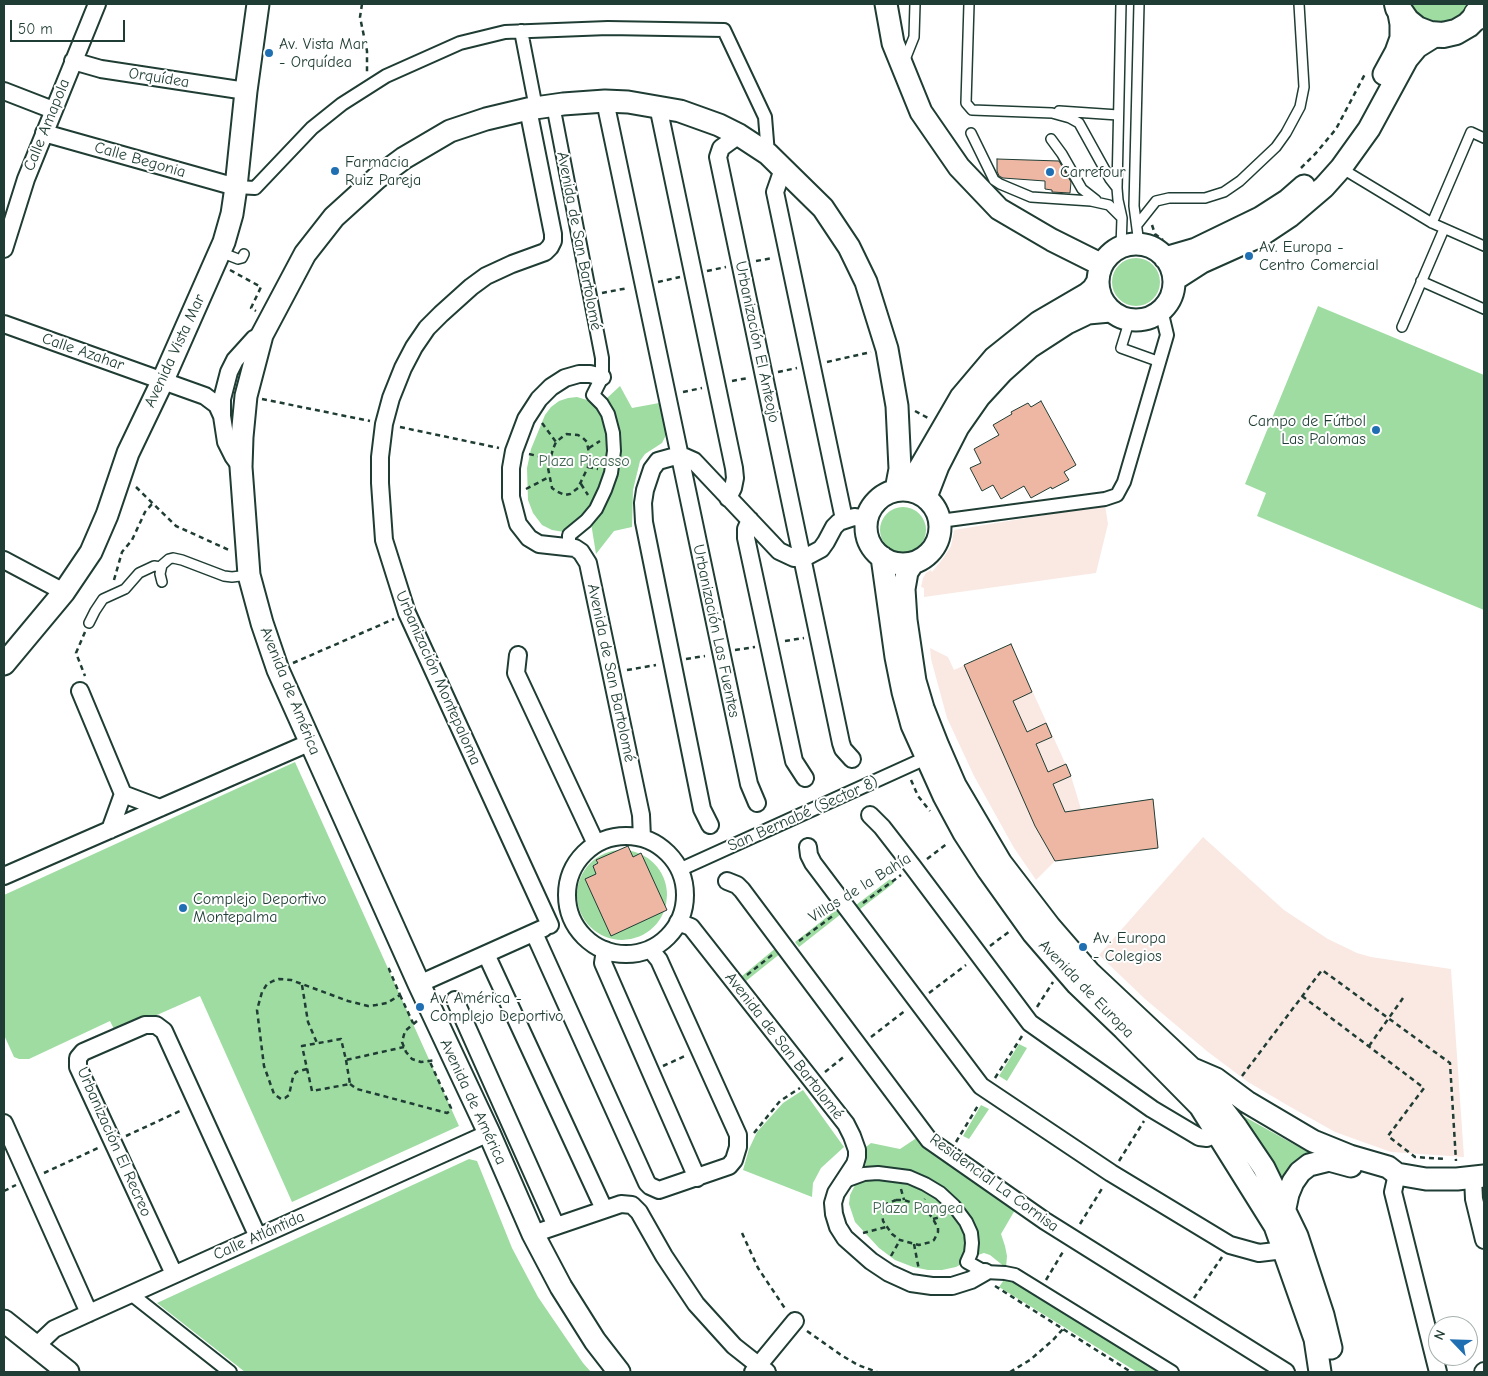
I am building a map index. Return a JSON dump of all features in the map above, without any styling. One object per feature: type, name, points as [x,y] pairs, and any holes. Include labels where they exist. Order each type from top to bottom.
[{"type":"main road","points":[[1397,6],[1407,21],[1417,29],[1430,34],[1443,35],[1456,32],[1468,25],[1482,11]]},
{"type":"street","name":"Calle Amapola","points":[[4,249],[26,179],[72,61],[97,4]]},
{"type":"street","name":"Avenida Vista Mar","points":[[4,664],[64,592],[91,552],[107,515],[128,453],[163,380],[224,242],[232,214],[236,187],[246,91],[258,4]]},
{"type":"street","points":[[886,4],[893,42],[921,112],[959,167],[999,209],[1052,240],[1100,273]]},
{"type":"street","points":[[1165,258],[1196,249],[1260,218],[1288,200],[1317,175],[1357,121],[1396,52],[1401,38],[1401,24],[1397,6]]},
{"type":"street","points":[[236,187],[255,188],[312,128],[342,104],[373,84],[386,76],[460,44],[505,32],[520,31],[608,28],[724,30],[765,117],[775,162],[775,192],[844,519]]},
{"type":"street","name":"Avenida de San Bartolomé","points":[[520,31],[602,358],[602,377],[593,395],[608,414],[613,432],[614,451],[611,472],[596,509],[586,521],[569,535],[569,547],[581,552],[588,563],[641,815],[642,838]]},
{"type":"street","points":[[1174,280],[1202,262],[1260,236],[1290,216],[1324,187],[1341,168],[1369,128],[1407,59],[1417,47],[1433,37],[1443,35]]},
{"type":"street","name":"Orquídea","points":[[72,61],[101,69],[246,91]]},
{"type":"street","points":[[4,92],[53,110]]},
{"type":"street","points":[[605,101],[680,457]]},
{"type":"street","name":"Avenida de América","points":[[619,1372],[595,1341],[566,1295],[534,1234],[489,1133],[432,1014],[410,961],[278,670],[262,623],[248,566],[241,467],[246,396],[267,327],[305,254],[334,217],[377,178],[404,158],[450,131],[486,119],[539,107],[605,101],[658,106],[697,116],[739,135],[775,162],[823,208],[849,247],[866,282],[887,349],[897,406],[900,469],[910,493]]},
{"type":"street","points":[[658,106],[734,468],[733,488],[728,498]]},
{"type":"street","name":"Urbanización Montepaloma","points":[[539,107],[553,234],[550,247],[539,255],[512,264],[486,276],[471,287],[440,314],[414,347],[391,398],[384,424],[380,457],[380,483],[384,540],[406,613],[550,925]]},
{"type":"street","name":"Calle Begonia","points":[[44,133],[236,187]]},
{"type":"street","name":"Urbanización El Anteojo","points":[[739,135],[721,148],[718,158],[802,558]]},
{"type":"street","points":[[910,493],[931,447],[961,397],[994,358],[1039,322],[1093,289],[1100,273],[1110,254],[1132,239],[1158,251],[1171,268],[1174,280],[1173,291],[1168,302],[1150,318],[1136,320],[1122,318],[1110,311],[1103,302],[1099,292],[1100,273]]},
{"type":"street","points":[[940,521],[1105,499],[1117,495],[1124,482],[1168,335],[1161,310]]},
{"type":"street","points":[[910,493],[938,466],[958,427],[979,397],[1002,372],[1030,347],[1067,323],[1088,313],[1110,311]]},
{"type":"street","name":"Calle Azahar","points":[[4,324],[163,380]]},
{"type":"street","points":[[241,467],[226,442],[222,416],[222,399],[235,360],[267,327]]},
{"type":"street","points":[[569,547],[538,544],[529,538],[518,524],[511,497],[514,451],[526,419],[539,399],[551,387],[565,378],[579,374],[602,377]]},
{"type":"street","points":[[163,380],[205,396],[217,405],[222,416]]},
{"type":"street","points":[[205,396],[219,392],[226,385]]},
{"type":"street","points":[[898,430],[902,442],[909,448],[921,451],[931,447]]},
{"type":"street","name":"Urbanización Las Fuentes","points":[[680,457],[749,784],[757,803]]},
{"type":"street","points":[[710,825],[702,810],[644,522],[643,503],[652,469],[658,461],[666,458],[685,457],[694,462],[779,551],[794,558],[802,558],[814,554],[821,549],[834,527],[844,519],[854,517],[867,519]]},
{"type":"street","points":[[910,493],[933,504],[940,521],[940,532],[934,547],[923,559],[913,563],[902,564],[882,558],[874,550],[868,540],[866,530],[867,519],[877,500],[886,494],[910,493]]},
{"type":"street","points":[[750,520],[746,529],[746,538],[794,761],[805,778]]},
{"type":"street","points":[[802,558],[841,743],[843,750],[852,759]]},
{"type":"street","name":"Avenida de Europa","points":[[882,558],[896,657],[912,725],[926,758],[964,832],[988,870],[1033,933],[1077,984],[1200,1106],[1218,1133],[1276,1226],[1315,1339],[1320,1372]]},
{"type":"street","points":[[4,560],[64,592]]},
{"type":"street","name":"Avenida de Europa","points":[[913,563],[907,572],[904,589],[906,620],[915,681],[938,746],[955,785],[1001,863],[1050,927],[1089,972],[1190,1067],[1237,1128],[1264,1168],[1297,1236],[1323,1315],[1332,1350],[1335,1372]]},
{"type":"street","points":[[518,655],[516,674],[596,844]]},
{"type":"street","points":[[80,691],[123,794],[110,830]]},
{"type":"street","points":[[4,876],[311,742]]},
{"type":"street","name":"San Bernabé (Sector 8)","points":[[679,870],[926,758]]},
{"type":"street","points":[[123,794],[160,808]]},
{"type":"street","points":[[870,815],[882,827],[913,867],[1030,1023],[1152,1109],[1199,1137],[1207,1138],[1218,1133]]},
{"type":"street","points":[[419,984],[550,925],[563,926],[605,950],[628,954],[650,949],[669,935],[678,922],[684,904],[685,892],[679,870],[666,851],[656,844],[642,838],[623,835],[612,837],[596,844],[582,854],[575,864],[562,904],[550,925]]},
{"type":"street","points":[[808,847],[813,863],[981,1086],[1112,1173],[1230,1245],[1259,1253],[1284,1250]]},
{"type":"street","name":"Residencial La Cornisa","points":[[727,881],[737,885],[742,890],[929,1140],[1071,1238],[1286,1372]]},
{"type":"street","points":[[567,886],[567,903],[572,920],[585,938]]},
{"type":"street","name":"Avenida de San Bartolomé","points":[[678,922],[691,927],[846,1124],[857,1150],[855,1164],[836,1192],[833,1203],[838,1227],[845,1238],[871,1261],[889,1273],[911,1283],[952,1286],[971,1280],[984,1272]]},
{"type":"street","points":[[534,932],[647,1183],[654,1189],[659,1190],[729,1166],[734,1160],[738,1147],[738,1135],[659,960],[650,949]]},
{"type":"street","points":[[605,950],[603,963],[697,1178]]},
{"type":"street","points":[[486,954],[604,1209]]},
{"type":"street","points":[[454,1000],[556,1226]]},
{"type":"street","name":"Urbanización El Recreo","points":[[174,1274],[78,1062],[78,1058],[83,1052],[146,1024],[156,1025],[164,1031],[258,1238]]},
{"type":"street","points":[[1190,1067],[1216,1079],[1276,1120],[1313,1141],[1350,1156],[1388,1168],[1397,1174]]},
{"type":"street","points":[[4,1123],[90,1313]]},
{"type":"street","name":"Calle Atlántida","points":[[35,1347],[54,1329],[489,1133]]},
{"type":"street","points":[[1285,1208],[1293,1182],[1300,1172],[1309,1165],[1329,1160],[1384,1177],[1397,1174],[1426,1179],[1468,1173],[1484,1240]]},
{"type":"street","points":[[842,1182],[864,1174],[887,1173],[910,1177],[931,1188],[954,1206],[966,1222],[971,1233],[972,1243],[968,1262],[984,1272],[1005,1273],[1015,1276],[1172,1372]]},
{"type":"street","points":[[1397,1174],[1393,1192],[1438,1372]]},
{"type":"street","points":[[534,1234],[626,1203],[636,1208],[664,1256],[696,1304],[734,1346],[759,1370],[795,1321]]},
{"type":"street","points":[[131,1294],[230,1372]]},
{"type":"street","points":[[4,1321],[68,1372]]},
{"type":"lane","points":[[902,66],[914,37],[915,4]]},
{"type":"lane","points":[[969,4],[966,103],[972,110],[1052,113],[1070,118],[1079,123],[1110,179],[1117,188]]},
{"type":"lane","points":[[1121,4],[1117,188],[1122,218],[1132,239]]},
{"type":"lane","points":[[1132,239],[1139,4]]},
{"type":"lane","points":[[1132,239],[1156,201],[1169,198],[1205,198],[1224,192],[1240,181],[1276,147],[1300,107],[1304,87],[1300,4]]},
{"type":"lane","points":[[1119,81],[1137,81]]},
{"type":"lane","points":[[1052,113],[1063,110],[1118,115]]},
{"type":"lane","points":[[1432,223],[1471,132],[1484,138]]},
{"type":"lane","points":[[971,133],[994,180],[1000,184],[1031,197],[1090,201],[1109,205],[1122,218]]},
{"type":"lane","points":[[1051,139],[1082,189],[1102,204]]},
{"type":"lane","points":[[1341,168],[1432,223],[1484,246]]},
{"type":"lane","points":[[1402,328],[1444,229]]},
{"type":"lane","points":[[218,257],[238,259],[242,258],[244,254]]},
{"type":"lane","points":[[1421,281],[1484,309]]},
{"type":"lane","points":[[1130,319],[1121,348],[1160,362]]},
{"type":"lane","points":[[162,582],[161,567],[169,559],[178,558],[224,576],[232,577],[248,566]]},
{"type":"lane","points":[[89,623],[103,599],[124,589],[139,573],[154,566],[161,567]]},
{"type":"path","points":[[362,4],[360,17],[367,50],[366,70],[373,84]]},
{"type":"path","points":[[218,257],[261,287],[251,308],[267,327]]},
{"type":"path","points":[[532,409],[556,442]]},
{"type":"path","points":[[566,434],[578,435],[583,438],[589,448],[588,466],[578,488],[570,494],[565,495],[556,492],[552,488],[549,477],[550,459],[556,442],[566,434]]},
{"type":"path","points":[[511,497],[549,477]]},
{"type":"path","points":[[118,480],[132,484],[139,489],[176,526],[248,566]]},
{"type":"path","points":[[103,599],[114,581],[122,552],[132,540],[145,512],[152,503]]},
{"type":"path","points":[[278,670],[406,613]]},
{"type":"path","points":[[80,691],[86,676],[76,653],[89,623]]},
{"type":"path","points":[[906,767],[918,796],[935,818]]},
{"type":"path","name":"Villas de la Bahía","points":[[736,984],[785,946],[794,944],[845,906],[857,907],[952,840]]},
{"type":"path","points":[[738,1147],[750,1139],[780,1101],[812,1082],[1014,929]]},
{"type":"path","points":[[410,961],[389,969],[413,1023]]},
{"type":"path","points":[[1231,1091],[1302,996],[1322,970],[1450,1063],[1468,1173],[1415,1157],[1388,1136],[1424,1088],[1302,996]]},
{"type":"path","points":[[952,1156],[959,1136],[1030,1023],[1034,1011],[1055,979]]},
{"type":"path","points":[[307,1069],[296,1072],[289,1095],[281,1099],[274,1094],[264,1066],[257,1010],[262,992],[267,984],[272,981],[291,980],[348,1001],[368,1006],[387,1003],[400,995]]},
{"type":"path","points":[[302,985],[308,1022],[317,1043]]},
{"type":"path","points":[[1369,1046],[1403,998]]},
{"type":"path","points":[[432,1014],[413,1023],[405,1031],[402,1042],[406,1052],[412,1059],[421,1062],[430,1062],[452,1054]]},
{"type":"path","points":[[350,1084],[312,1091],[302,1046],[341,1038],[350,1084],[357,1089],[447,1113],[451,1108],[430,1062]]},
{"type":"path","points":[[346,1060],[404,1047]]},
{"type":"path","points":[[650,1071],[700,1050]]},
{"type":"path","points":[[896,1200],[904,1200],[916,1204],[927,1211],[933,1219],[938,1232],[934,1240],[919,1245],[900,1240],[886,1227],[882,1214],[886,1204],[896,1200]]},
{"type":"path","points":[[845,1238],[886,1227]]},
{"type":"path","points":[[1039,1291],[1071,1238]]},
{"type":"path","points":[[914,1244],[922,1284]]},
{"type":"path","points":[[1186,1310],[1230,1245]]},
{"type":"path","points":[[984,1272],[997,1288],[1131,1372]]},
{"type":"path","points":[[1010,1372],[1030,1360],[1054,1340],[1063,1329]]},
{"type":"shaded area","points":[[1105,505],[1108,524],[1096,573],[924,597],[924,588],[921,587],[923,578],[926,573],[931,570],[932,572],[944,557],[951,546],[954,530]]},
{"type":"shaded area","points":[[1011,644],[1071,776],[1081,809],[1153,799],[1158,848],[1055,861],[1036,880],[1014,848],[974,776],[947,718],[931,659],[930,648],[948,657],[954,670]]},
{"type":"shaded area","points":[[1203,837],[1284,910],[1328,939],[1357,953],[1371,957],[1451,969],[1464,1157],[1391,1152],[1335,1132],[1248,1082],[1208,1052],[1145,999],[1099,955]]},
{"type":"green space","points":[[1406,4],[1470,4],[1465,13],[1458,19],[1440,25],[1422,22]]},
{"type":"green space","points":[[1136,258],[1145,260],[1153,265],[1158,273],[1160,282],[1158,291],[1153,299],[1145,304],[1136,306],[1127,304],[1119,299],[1114,291],[1112,282],[1114,273],[1119,265],[1127,260]]},
{"type":"green space","name":"Campo de Fútbol Las Palomas","points":[[1318,306],[1484,375],[1484,610],[1257,516],[1266,493],[1245,484]]},
{"type":"green space","name":"Plaza Picasso","points":[[620,386],[632,408],[659,403],[666,435],[662,443],[645,454],[640,461],[633,490],[632,527],[614,531],[596,554],[591,523],[564,532],[552,530],[542,525],[533,513],[528,500],[527,468],[531,449],[545,415],[551,407],[559,401],[577,397],[595,405],[606,399]]},
{"type":"green space","points":[[908,507],[912,508],[922,517],[925,521],[925,539],[916,549],[908,553],[898,553],[890,549],[881,539],[880,525],[884,517],[894,508]]},
{"type":"green space","points":[[295,762],[459,1126],[292,1202],[200,996],[116,1033],[110,1021],[29,1059],[14,1057],[4,1035],[4,895]]},
{"type":"green space","points":[[613,850],[631,850],[647,857],[660,870],[667,886],[667,904],[660,920],[647,933],[631,940],[613,940],[597,933],[584,920],[577,904],[577,886],[584,870],[597,857]]},
{"type":"green space","points":[[890,879],[894,883],[859,910],[856,905]]},
{"type":"green space","points":[[837,909],[841,914],[799,947],[795,942]]},
{"type":"green space","points":[[777,947],[781,953],[746,981],[742,976]]},
{"type":"green space","points":[[1019,1044],[1027,1048],[1007,1081],[999,1076]]},
{"type":"green space","points":[[803,1090],[844,1147],[821,1168],[813,1183],[812,1197],[743,1170],[749,1149],[757,1132],[783,1103]]},
{"type":"green space","points":[[981,1105],[989,1109],[969,1139],[963,1136]]},
{"type":"green space","points":[[1236,1112],[1315,1156],[1283,1187]]},
{"type":"green space","name":"Plaza Pangea","points":[[918,1137],[1015,1210],[1001,1234],[1007,1256],[1006,1268],[990,1255],[984,1253],[956,1267],[942,1270],[913,1267],[895,1260],[879,1248],[855,1222],[849,1204],[850,1195],[865,1167],[866,1147],[871,1143],[900,1149]]},
{"type":"green space","points":[[469,1159],[477,1161],[512,1248],[538,1297],[591,1372],[245,1372],[157,1303]]},
{"type":"green space","points":[[1006,1277],[1159,1372],[1137,1372],[999,1287]]},
{"type":"building","points":[[997,159],[1059,161],[1071,182],[1070,193],[1052,192],[1052,190],[1045,189],[1045,181],[1003,178],[999,176],[997,171]]},
{"type":"building","points":[[1041,401],[1076,465],[1064,472],[1069,480],[1031,498],[1024,486],[1001,499],[993,485],[982,491],[970,468],[981,463],[974,449],[999,435],[993,425],[1012,414],[1011,412],[1028,403],[1031,407]]},
{"type":"building","points":[[1011,644],[1032,692],[1013,701],[1027,732],[1046,723],[1052,737],[1036,744],[1048,772],[1066,764],[1071,776],[1053,784],[1065,812],[1153,799],[1158,848],[1055,861],[1035,826],[964,665]]},
{"type":"building","points":[[628,846],[633,857],[641,853],[667,910],[611,936],[585,879],[596,874],[593,866],[598,863],[596,860]]},
{"type":"place","name":"Av. Vista Mar - Orquídea","points":[[269,53]]},
{"type":"place","name":"Farmacia Ruiz Pareja","points":[[335,171]]},
{"type":"place","name":"Carrefour","points":[[1050,172]]},
{"type":"place","name":"Av. Europa - Centro Comercial","points":[[1249,256]]},
{"type":"place","name":"Campo de Fútbol Las Palomas","points":[[1376,430]]},
{"type":"place","name":"Complejo Deportivo Montepalma","points":[[183,908]]},
{"type":"place","name":"Av. Europa - Colegios","points":[[1083,947]]},
{"type":"place","name":"Av. América - Complejo Deportivo","points":[[420,1007]]}]
